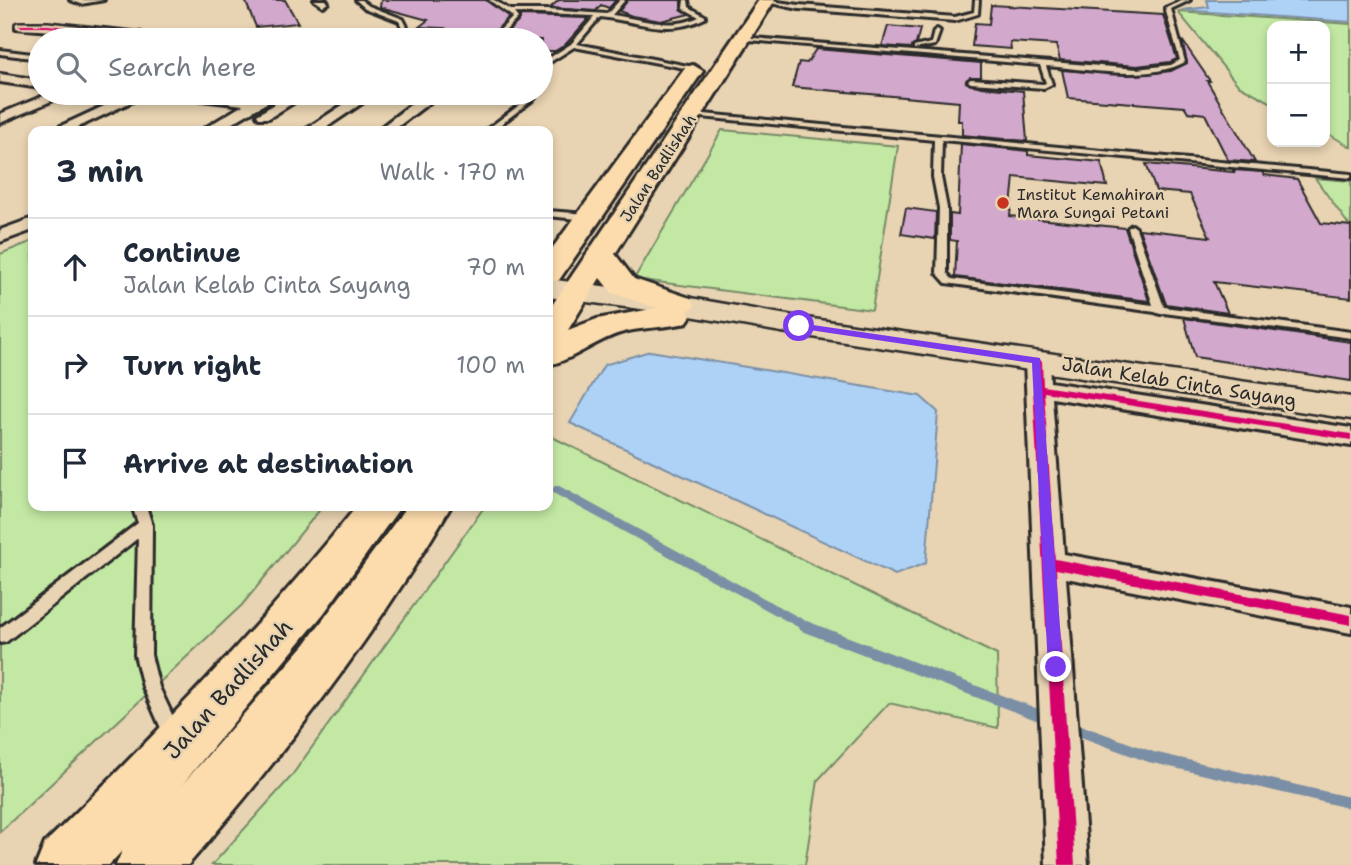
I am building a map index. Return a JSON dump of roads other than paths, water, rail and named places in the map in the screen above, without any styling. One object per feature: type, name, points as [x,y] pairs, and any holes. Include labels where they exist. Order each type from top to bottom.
[{"type":"main road","name":"Jalan Badlishah","points":[[553,267],[744,0]]},
{"type":"main road","name":"Jalan Badlishah","points":[[553,320],[561,295],[601,254],[766,0]]},
{"type":"main road","points":[[601,254],[617,281],[623,286],[677,310]]},
{"type":"main road","name":"Jalan Kelab Cinta Sayang","points":[[561,295],[799,326],[1038,374],[1351,408]]},
{"type":"main road","points":[[553,352],[570,340],[611,324],[677,310]]},
{"type":"main road","name":"Jalan Badlishah","points":[[66,865],[274,640],[336,567],[376,511]]},
{"type":"main road","points":[[146,865],[225,780],[323,659],[427,511]]},
{"type":"street","points":[[28,31],[12,29],[13,23],[66,28]]},
{"type":"street","points":[[0,78],[28,82]]},
{"type":"street","points":[[0,91],[28,84]]},
{"type":"street","points":[[0,119],[34,105]]},
{"type":"street","points":[[69,126],[116,105]]},
{"type":"street","points":[[217,126],[254,105]]},
{"type":"street","points":[[246,126],[282,105]]},
{"type":"street","points":[[319,126],[351,105]]},
{"type":"street","points":[[390,126],[419,105]]},
{"type":"street","points":[[0,236],[28,226]]},
{"type":"street","points":[[1067,865],[1038,374],[1351,437]]},
{"type":"street","points":[[1049,563],[1351,620]]},
{"type":"lane","points":[[72,0],[81,4],[102,0]]},
{"type":"lane","points":[[358,0],[368,7],[401,20],[405,28]]},
{"type":"lane","points":[[491,0],[516,19],[506,28]]},
{"type":"lane","points":[[608,16],[623,0]]},
{"type":"lane","points":[[509,12],[599,15],[663,27],[702,19],[701,15],[685,7],[686,0]]},
{"type":"lane","points":[[766,0],[799,8],[955,19],[976,13],[977,0]]},
{"type":"lane","points":[[740,39],[1143,71],[1182,63],[1168,10],[1188,0]]},
{"type":"lane","points":[[542,21],[550,13]]},
{"type":"lane","points":[[553,58],[573,45],[599,15]]},
{"type":"lane","points":[[580,23],[592,23]]},
{"type":"lane","points":[[903,51],[931,45],[937,31]]},
{"type":"lane","points":[[573,45],[695,68]]},
{"type":"lane","points":[[0,51],[28,55]]},
{"type":"lane","points":[[971,81],[1044,86],[1049,84],[1043,64]]},
{"type":"lane","points":[[495,126],[523,105]]},
{"type":"lane","points":[[693,115],[1351,176]]},
{"type":"lane","points":[[939,137],[937,177],[943,208],[942,274],[956,283],[1351,335]]},
{"type":"lane","points":[[553,214],[587,217]]},
{"type":"lane","points":[[1132,228],[1160,311]]},
{"type":"lane","points":[[145,512],[143,656],[151,687],[177,746]]},
{"type":"lane","points":[[0,637],[145,512]]},
{"type":"water","points":[[1207,0],[1351,0],[1351,22],[1182,10],[1209,7]]},
{"type":"water","points":[[650,351],[920,396],[938,412],[926,563],[895,575],[570,423],[604,365]]},
{"type":"waterway","points":[[557,490],[808,628]]},
{"type":"waterway","points":[[804,626],[808,628]]},
{"type":"waterway","points":[[808,628],[1049,719]]},
{"type":"waterway","points":[[1067,726],[1151,757],[1351,803]]},
{"type":"place","name":"Institut Kemahiran Mara Sungai Petani","points":[[1003,203]]}]
